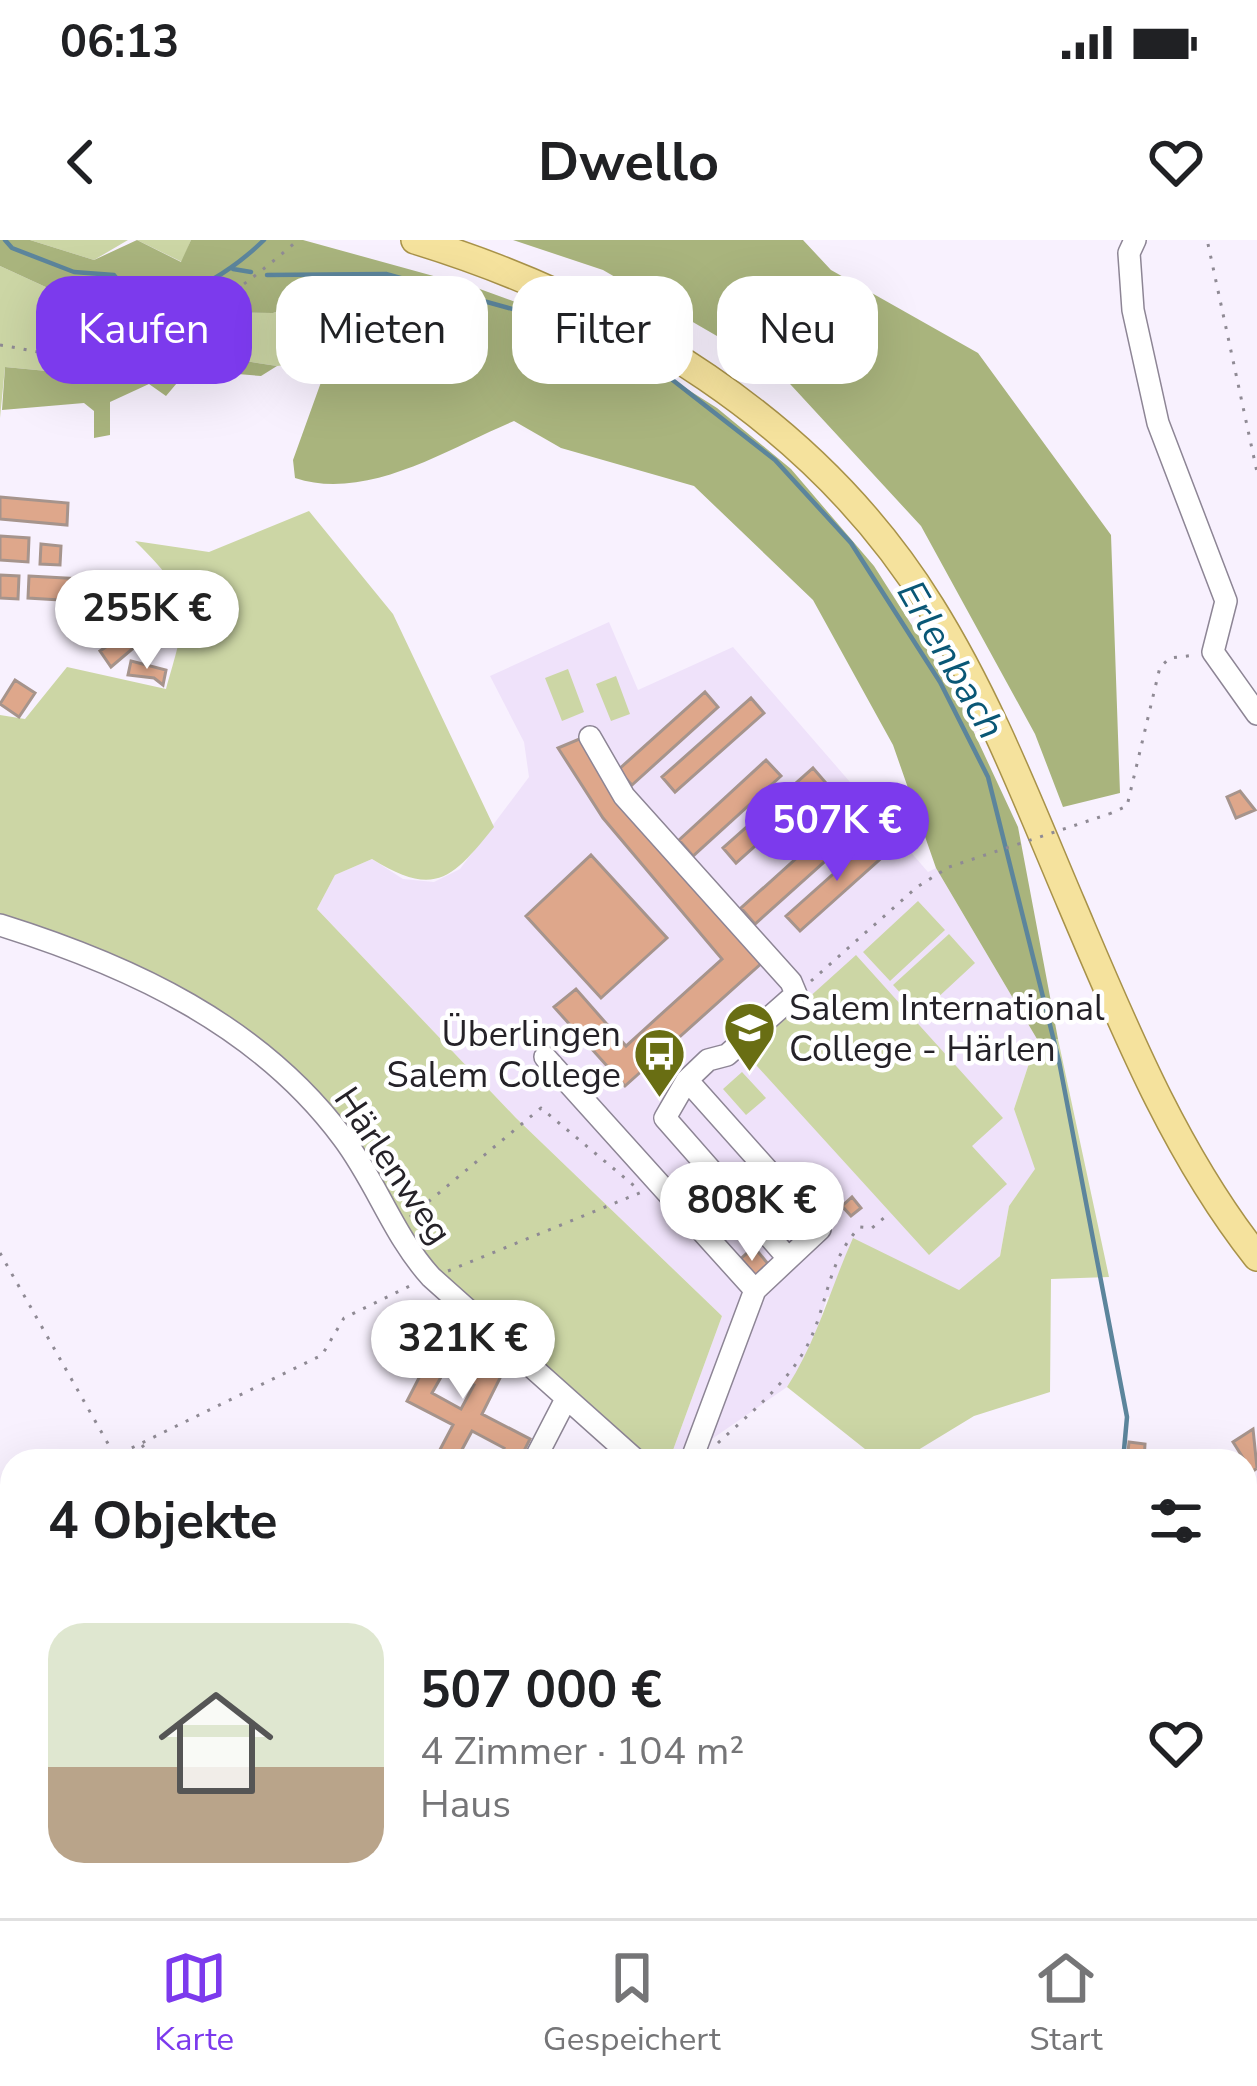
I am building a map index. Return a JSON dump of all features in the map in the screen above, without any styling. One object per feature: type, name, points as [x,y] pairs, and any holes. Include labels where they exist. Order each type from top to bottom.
[{"type":"main road","points":[[415,240],[578,302],[666,350],[788,440],[870,522],[964,662],[1168,1117],[1257,1257]]},
{"type":"street","points":[[1135,240],[1129,253],[1132,310],[1158,423],[1226,601],[1213,652],[1257,714]]},
{"type":"street","points":[[590,737],[624,796],[791,982],[796,994],[727,1055],[708,1060],[687,1080],[665,1118],[788,1258]]},
{"type":"street","name":"Härlenweg","points":[[0,925],[136,976],[232,1030],[295,1081],[342,1136],[395,1230],[430,1276],[623,1449]]},
{"type":"street","points":[[545,1057],[651,1189],[755,1289]]},
{"type":"street","points":[[687,1080],[820,1228],[755,1289],[695,1449]]},
{"type":"street","points":[[540,1449],[565,1401]]},
{"type":"path","points":[[0,345],[86,359],[136,347],[219,302],[298,240]]},
{"type":"path","points":[[1208,244],[1257,472]]},
{"type":"path","points":[[796,994],[917,887],[949,867],[1127,806],[1160,668],[1170,658],[1213,652]]},
{"type":"path","points":[[395,1230],[541,1108],[651,1189]]},
{"type":"path","points":[[130,1449],[322,1355],[334,1328],[344,1326],[344,1318],[364,1306],[651,1189]]},
{"type":"path","points":[[712,1449],[790,1373],[808,1345],[846,1241],[860,1226],[872,1228],[886,1216]]},
{"type":"path","points":[[0,1253],[111,1449]]},
{"type":"path","points":[[141,1444],[145,1449]]},
{"type":"shaded area","name":"Salem International College - Härlen","points":[[609,622],[638,690],[733,647],[928,872],[936,868],[1037,1039],[1014,1109],[1036,1169],[1009,1206],[1000,1256],[959,1290],[827,1297],[813,1347],[787,1387],[697,1449],[673,1449],[722,1316],[516,1118],[317,909],[335,875],[372,859],[403,879],[434,882],[460,869],[529,777],[524,742],[490,676]]},
{"type":"green space","points":[[0,240],[30,240],[94,260],[137,240],[181,262],[191,240],[303,240],[434,276],[276,276],[276,312],[252,313],[252,276],[36,276],[36,283],[0,266]]},
{"type":"green space","points":[[30,240],[128,240],[94,260]]},
{"type":"green space","points":[[137,240],[191,240],[182,262]]},
{"type":"green space","points":[[513,240],[803,240],[842,276],[717,276],[717,336],[693,322],[693,276],[613,276]]},
{"type":"green space","points":[[0,266],[36,283],[36,370],[5,367],[0,418]]},
{"type":"green space","points":[[488,292],[512,301],[512,384],[679,384],[717,408],[791,469],[874,566],[957,696],[1018,827],[1058,1039],[1037,1039],[936,868],[893,745],[813,600],[694,486],[561,448],[514,421],[379,478],[322,484],[295,478],[293,460],[320,384],[488,384]]},
{"type":"green space","points":[[878,297],[978,353],[1111,535],[1120,793],[1063,807],[1035,734],[921,526],[790,384],[878,384]]},
{"type":"green space","points":[[252,313],[273,313],[276,366],[252,362]]},
{"type":"green space","points":[[252,362],[276,366],[276,367],[261,376],[252,375]]},
{"type":"green space","points":[[5,367],[36,370],[36,384],[149,384],[110,402],[110,435],[94,438],[94,411],[84,403],[2,410]]},
{"type":"green space","points":[[149,384],[176,384],[166,396]]},
{"type":"green space","points":[[309,511],[393,614],[494,827],[466,859],[441,877],[412,878],[372,859],[335,875],[317,909],[516,1118],[722,1316],[673,1449],[636,1449],[592,1416],[422,1259],[303,1078],[244,1027],[0,916],[0,715],[25,719],[67,667],[166,689],[182,608],[169,578],[135,541],[209,552]]},
{"type":"green space","points":[[568,669],[584,712],[562,721],[545,678]]},
{"type":"green space","points":[[616,676],[630,714],[611,721],[596,684]]},
{"type":"green space","points":[[918,901],[945,930],[890,981],[863,952]]},
{"type":"green space","points":[[949,934],[975,963],[920,1014],[893,985]]},
{"type":"green space","points":[[856,955],[1003,1118],[972,1146],[1007,1184],[929,1255],[746,1054]]},
{"type":"green space","points":[[1037,1039],[1058,1039],[1109,1277],[1051,1279],[1050,1392],[974,1416],[920,1449],[865,1449],[787,1387],[815,1333],[853,1238],[959,1290],[1000,1256],[1009,1206],[1035,1169],[1014,1109]]},
{"type":"green space","points":[[742,1072],[766,1098],[746,1115],[723,1089]]},
{"type":"building","points":[[0,497],[68,503],[67,525],[0,519]]},
{"type":"building","points":[[0,536],[29,538],[28,562],[0,560]]},
{"type":"building","points":[[41,544],[61,546],[60,565],[40,564]]},
{"type":"building","points":[[126,572],[141,574],[138,603],[129,602],[128,616],[116,615]]},
{"type":"building","points":[[0,575],[19,576],[18,599],[0,598]]},
{"type":"building","points":[[29,576],[100,580],[99,591],[93,591],[93,602],[28,598]]},
{"type":"building","points":[[128,632],[137,645],[111,667],[100,651]]},
{"type":"building","points":[[131,661],[166,670],[163,685],[154,678],[128,675]]},
{"type":"building","points":[[15,680],[35,693],[19,717],[0,704]]},
{"type":"building","points":[[705,692],[718,707],[632,785],[618,770]]},
{"type":"building","points":[[751,698],[764,713],[675,792],[662,777]]},
{"type":"building","points":[[584,737],[764,961],[625,1086],[554,1007],[576,989],[626,1046],[722,959],[603,818],[558,748]]},
{"type":"building","points":[[766,760],[781,776],[693,856],[679,840]]},
{"type":"building","points":[[813,768],[826,783],[736,863],[723,848]]},
{"type":"building","points":[[1240,791],[1255,810],[1236,818],[1227,797]]},
{"type":"building","points":[[829,829],[843,845],[755,924],[741,908]]},
{"type":"building","points":[[875,837],[888,852],[800,931],[786,916]]},
{"type":"building","points":[[591,855],[667,938],[601,998],[526,916]]},
{"type":"building","points":[[852,1197],[861,1208],[851,1216],[842,1206]]},
{"type":"building","points":[[754,1247],[769,1265],[751,1281],[736,1263]]},
{"type":"building","points":[[439,1339],[503,1372],[482,1414],[530,1439],[525,1449],[503,1449],[472,1431],[462,1449],[440,1449],[453,1425],[407,1401]],"holes":[[[445,1370],[474,1385],[461,1409],[432,1393]]]},
{"type":"building","points":[[1253,1429],[1255,1449],[1237,1449],[1233,1442]]},
{"type":"building","points":[[1129,1442],[1145,1444],[1145,1449],[1128,1449]]},
{"type":"waterway","points":[[5,240],[12,248],[74,272],[114,275],[131,290],[150,297],[170,296],[212,280],[264,240]]},
{"type":"waterway","name":"Erlenbach","points":[[233,269],[251,272]]},
{"type":"waterway","name":"Erlenbach","points":[[267,275],[386,274],[545,318],[670,378],[775,460],[851,543],[940,682],[988,777],[1059,1061],[1127,1417],[1124,1449]]},
{"type":"place","name":"Salem International College - Härlen","points":[[750,1074]]},
{"type":"place","name":"Überlingen Salem College","points":[[660,1100]]}]
